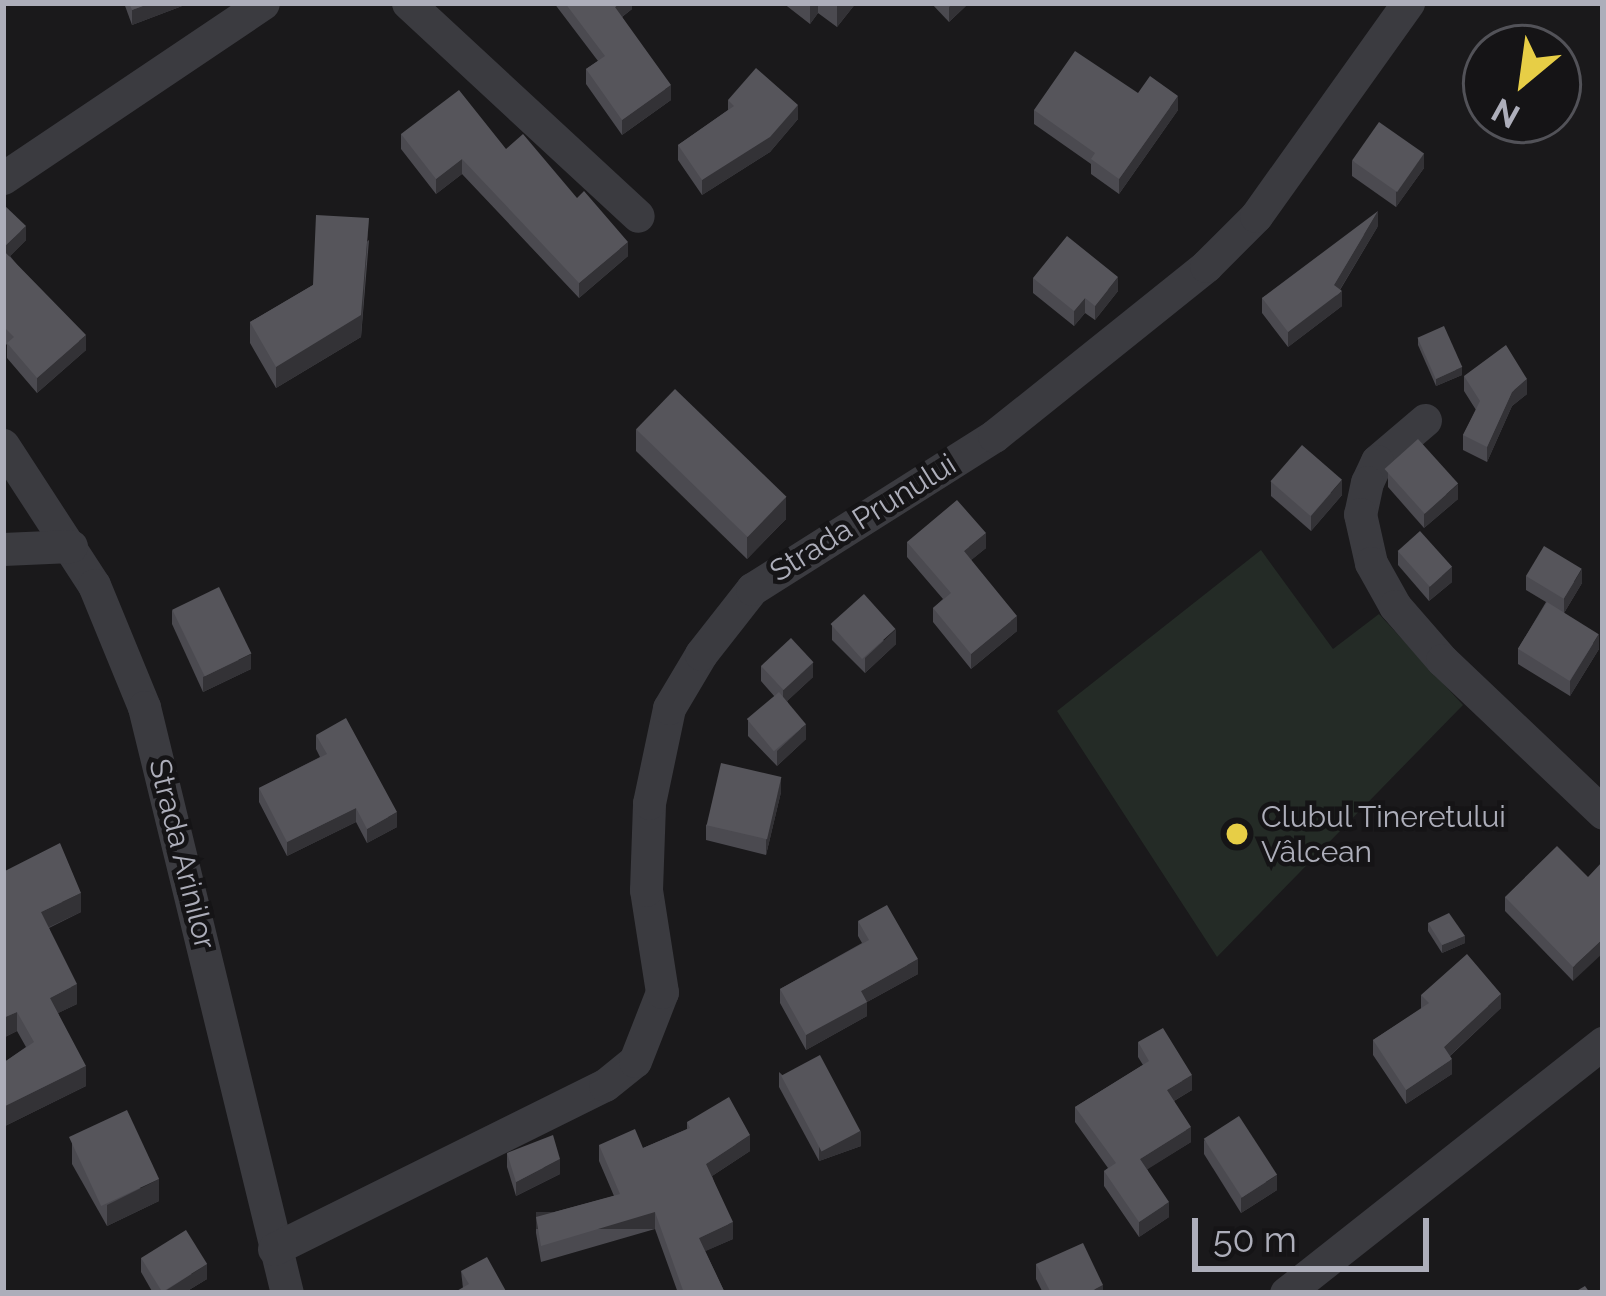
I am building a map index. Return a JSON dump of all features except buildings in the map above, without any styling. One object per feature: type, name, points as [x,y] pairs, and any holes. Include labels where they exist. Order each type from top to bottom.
[{"type":"street","points":[[3,178],[263,3]]},
{"type":"street","points":[[408,3],[638,216]]},
{"type":"street","name":"Strada Prunului","points":[[274,1249],[605,1085],[635,1061],[662,992],[646,890],[649,802],[669,708],[701,654],[752,589],[994,436],[1207,266],[1256,216],[1408,3]]},
{"type":"street","points":[[1425,419],[1377,461],[1367,482],[1360,514],[1371,563],[1395,606],[1442,660],[1603,813]]},
{"type":"street","name":"Strada Arinilor","points":[[3,445],[71,547],[118,633],[144,707],[287,1293]]},
{"type":"street","points":[[3,549],[71,547]]},
{"type":"street","points":[[1286,1293],[1603,1042]]},
{"type":"shaded area","name":"Clubul Tineretului Vâlcean","points":[[1261,550],[1333,649],[1379,614],[1463,705],[1217,957],[1057,711]]},
{"type":"place","name":"Clubul Tineretului Vâlcean","points":[[1237,834]]}]
